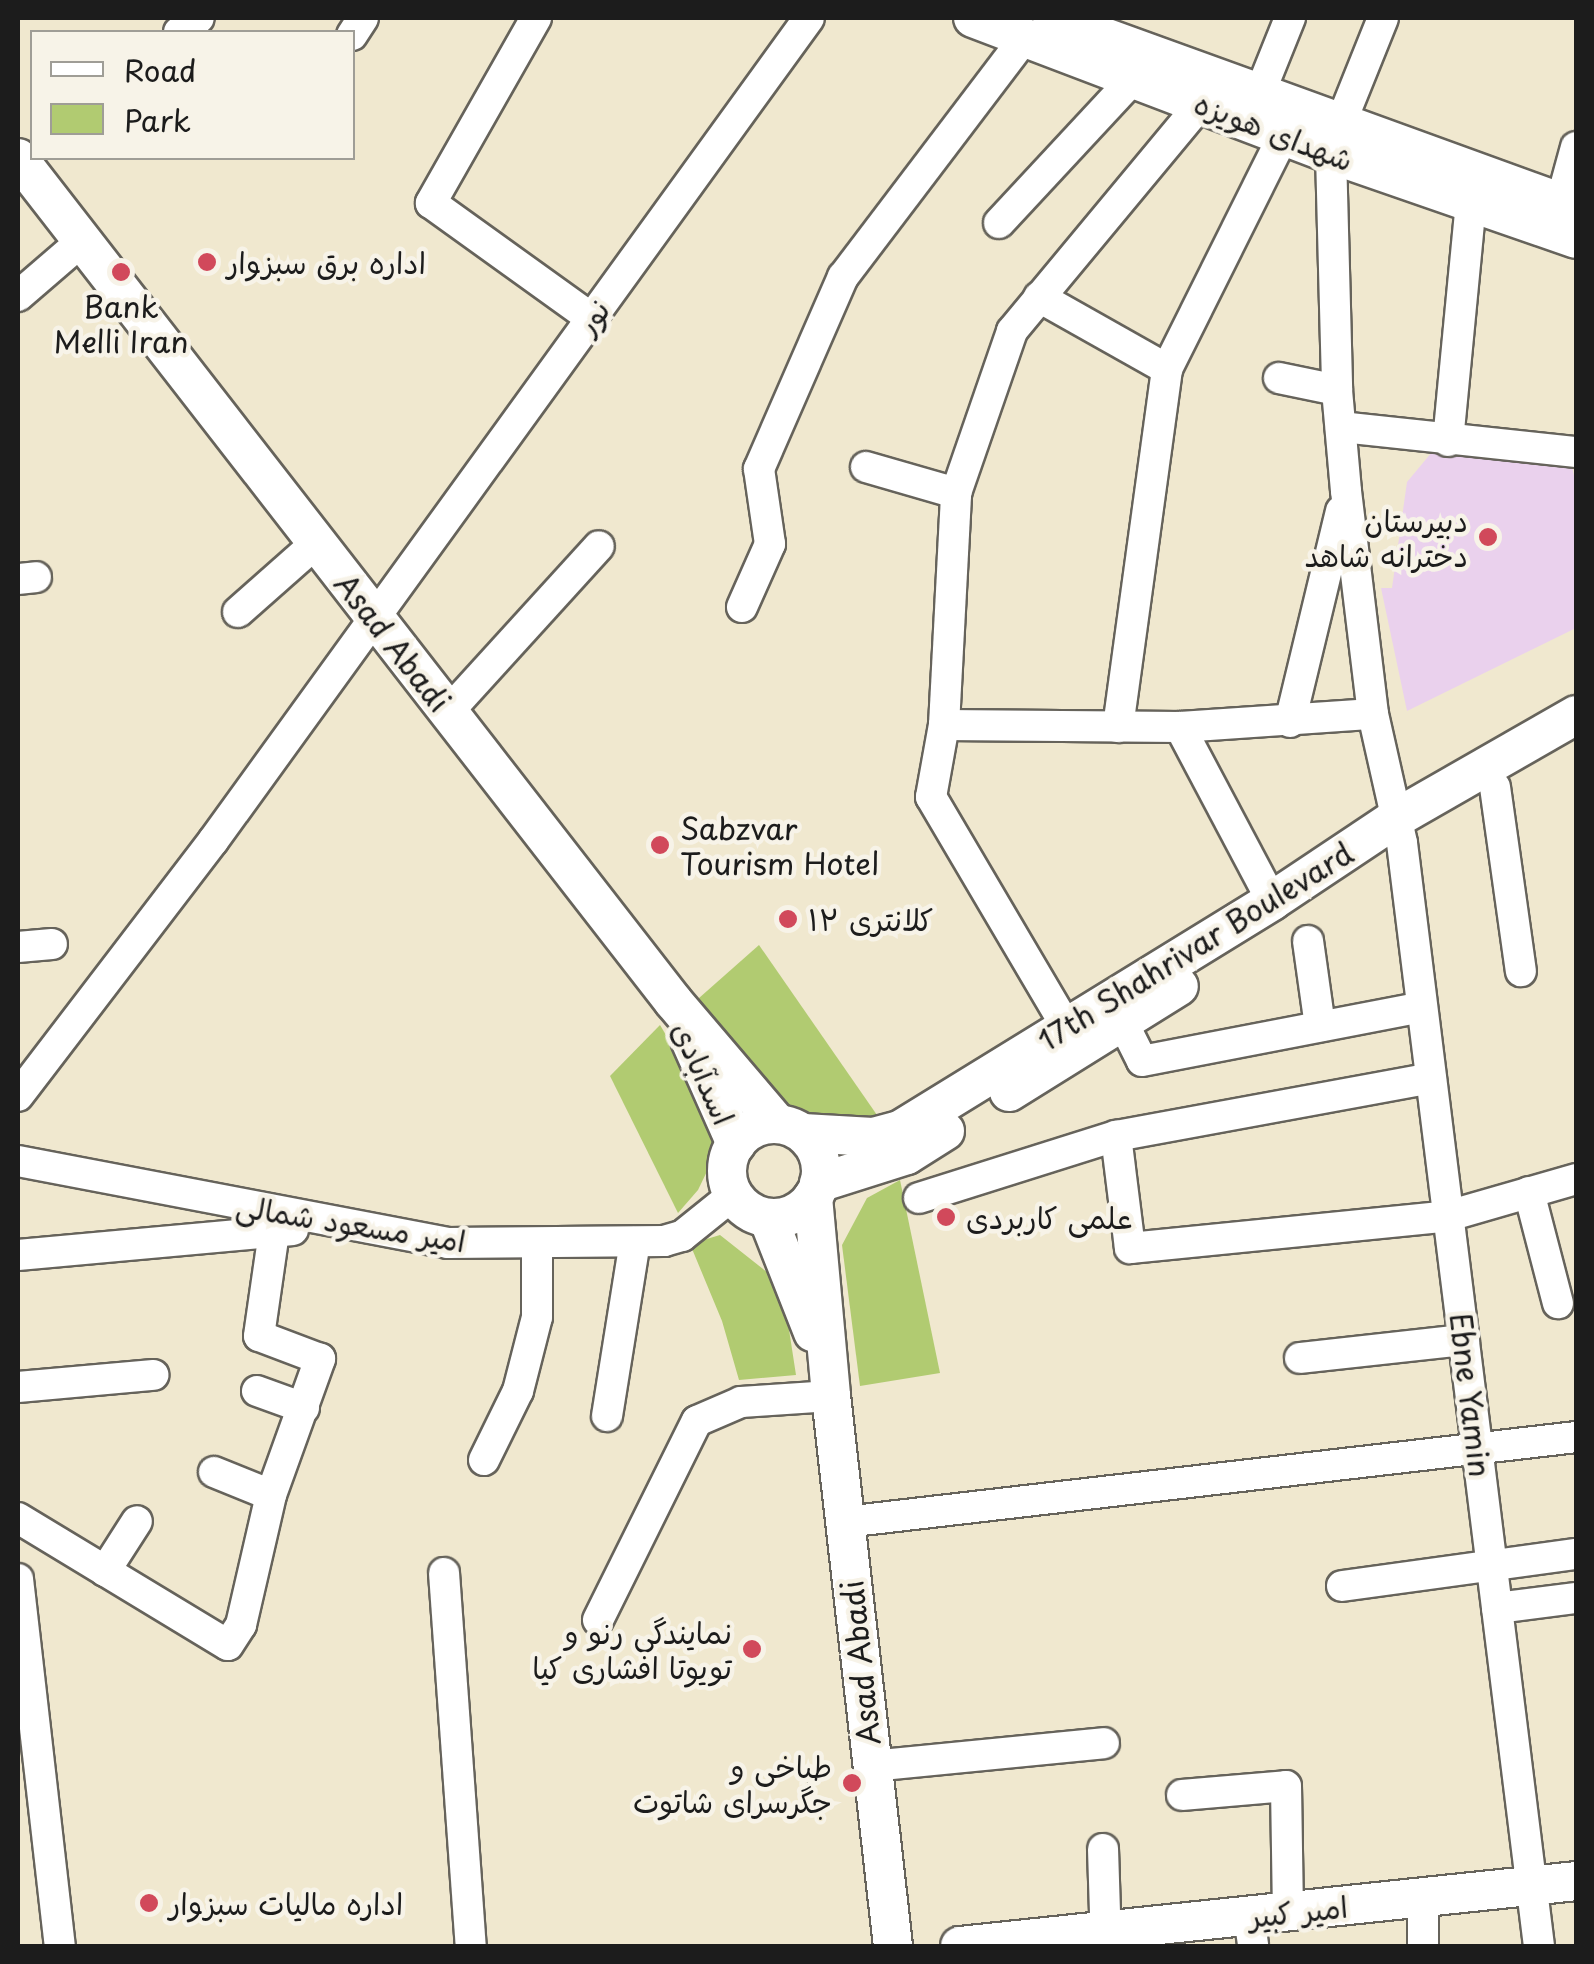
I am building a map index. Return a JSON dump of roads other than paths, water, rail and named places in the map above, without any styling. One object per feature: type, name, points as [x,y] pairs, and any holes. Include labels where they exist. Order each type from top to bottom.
[{"type":"main road","name":"شهدای هویزه","points":[[973,18],[1039,27],[1259,95],[1336,140],[1471,204],[1576,240]]},
{"type":"main road","name":"شهدای هویزه","points":[[1039,27],[1133,79],[1284,134],[1336,140],[1569,205]]},
{"type":"main road","name":"Asad Abadi","points":[[18,155],[673,1002],[789,1127]]},
{"type":"main road","name":"17th Shahrivar Boulevard","points":[[816,1190],[906,1155],[1123,1023],[1400,830],[1576,715]]},
{"type":"main road","name":"17th Shahrivar Boulevard","points":[[789,1127],[873,1137],[900,1130],[1272,901],[1400,830],[1495,787],[1576,741]]},
{"type":"main road","name":"اسدآبادی","points":[[673,1002],[736,1144]]},
{"type":"main road","points":[[789,1127],[818,1156],[816,1190],[794,1214],[768,1218],[742,1206],[733,1195],[726,1166],[736,1144],[750,1130],[789,1127]]},
{"type":"main road","name":"Asad Abadi","points":[[816,1190],[831,1387],[893,1946]]},
{"type":"main road","name":"Asad Abadi","points":[[768,1218],[831,1387]]},
{"type":"main road","name":"امیر کبیر","points":[[977,1946],[1251,1931],[1288,1912],[1576,1881]]},
{"type":"street","points":[[536,18],[431,203],[592,318]]},
{"type":"street","name":"نور","points":[[18,1096],[213,840],[809,18]]},
{"type":"street","points":[[1259,95],[1290,18]]},
{"type":"street","points":[[1336,140],[1382,18]]},
{"type":"street","points":[[742,607],[770,544],[759,469],[843,277],[1039,27]]},
{"type":"street","points":[[999,223],[1133,79]]},
{"type":"street","points":[[1066,1026],[931,796],[944,725],[956,493],[1012,330],[1202,102]]},
{"type":"street","points":[[1118,728],[1167,368],[1284,134]]},
{"type":"street","name":"Ebne Yamin","points":[[1336,140],[1337,390],[1346,491],[1372,714],[1400,830],[1540,1946]]},
{"type":"street","points":[[1569,205],[1576,147]]},
{"type":"street","points":[[1448,441],[1471,204]]},
{"type":"street","points":[[18,296],[82,241]]},
{"type":"street","points":[[1040,297],[1167,368]]},
{"type":"street","points":[[1279,378],[1337,390]]},
{"type":"street","points":[[1340,428],[1576,452]]},
{"type":"street","points":[[866,467],[956,493]]},
{"type":"street","points":[[1290,722],[1346,491]]},
{"type":"street","points":[[238,612],[316,543]]},
{"type":"street","points":[[448,712],[598,546]]},
{"type":"street","points":[[944,725],[1180,728],[1372,714]]},
{"type":"street","points":[[1180,728],[1272,901]]},
{"type":"street","points":[[1495,787],[1521,971]]},
{"type":"street","points":[[1308,941],[1320,1026]]},
{"type":"street","points":[[18,947],[52,944]]},
{"type":"street","points":[[1123,1023],[1142,1061],[1422,1006]]},
{"type":"street","points":[[919,1198],[1116,1136],[1431,1078]]},
{"type":"street","points":[[1116,1136],[1130,1248],[1448,1216],[1576,1179]]},
{"type":"street","name":"امیر مسعود شمالی","points":[[18,1161],[448,1244],[536,1246],[682,1236],[733,1195]]},
{"type":"street","points":[[1529,1192],[1558,1304]]},
{"type":"street","points":[[18,1255],[342,1226]]},
{"type":"street","points":[[18,1518],[228,1645],[241,1625],[271,1495],[320,1359],[260,1336],[274,1232]]},
{"type":"street","points":[[607,1416],[636,1242]]},
{"type":"street","points":[[484,1460],[518,1390],[537,1317],[536,1246]]},
{"type":"street","points":[[1300,1358],[1464,1340]]},
{"type":"street","points":[[18,1387],[153,1375]]},
{"type":"street","points":[[598,1620],[697,1421],[742,1402],[831,1387]]},
{"type":"street","points":[[257,1392],[304,1408]]},
{"type":"street","points":[[845,1522],[1576,1437]]},
{"type":"street","points":[[214,1472],[271,1495]]},
{"type":"street","points":[[106,1571],[138,1521]]},
{"type":"street","points":[[1342,1586],[1576,1554]]},
{"type":"street","points":[[444,1573],[470,1946]]},
{"type":"street","points":[[18,1579],[60,1946]]},
{"type":"street","points":[[1497,1608],[1576,1598]]},
{"type":"street","points":[[871,1766],[1104,1743]]},
{"type":"street","points":[[1182,1794],[1286,1786],[1288,1912]]},
{"type":"street","points":[[1102,1849],[1106,1939]]},
{"type":"street","points":[[1423,1946],[1424,1898]]},
{"type":"place","name":"اداره برق سبزوار","points":[[207,262]]},
{"type":"place","name":"Bank Melli Iran","points":[[121,272]]},
{"type":"place","name":"دبیرستان دخترانه شاهد","points":[[1488,537]]},
{"type":"place","name":"Sabzvar Tourism Hotel","points":[[660,845]]},
{"type":"place","name":"کلانتری ۱۲","points":[[788,919]]},
{"type":"place","name":"علمی کاربردی","points":[[946,1217]]},
{"type":"place","name":"نمایندگی رنو و تویوتا افشاری کیا","points":[[752,1649]]},
{"type":"place","name":"طباخی و جگرسرای شاتوت","points":[[852,1783]]},
{"type":"place","name":"اداره مالیات سبزوار","points":[[149,1903]]}]
